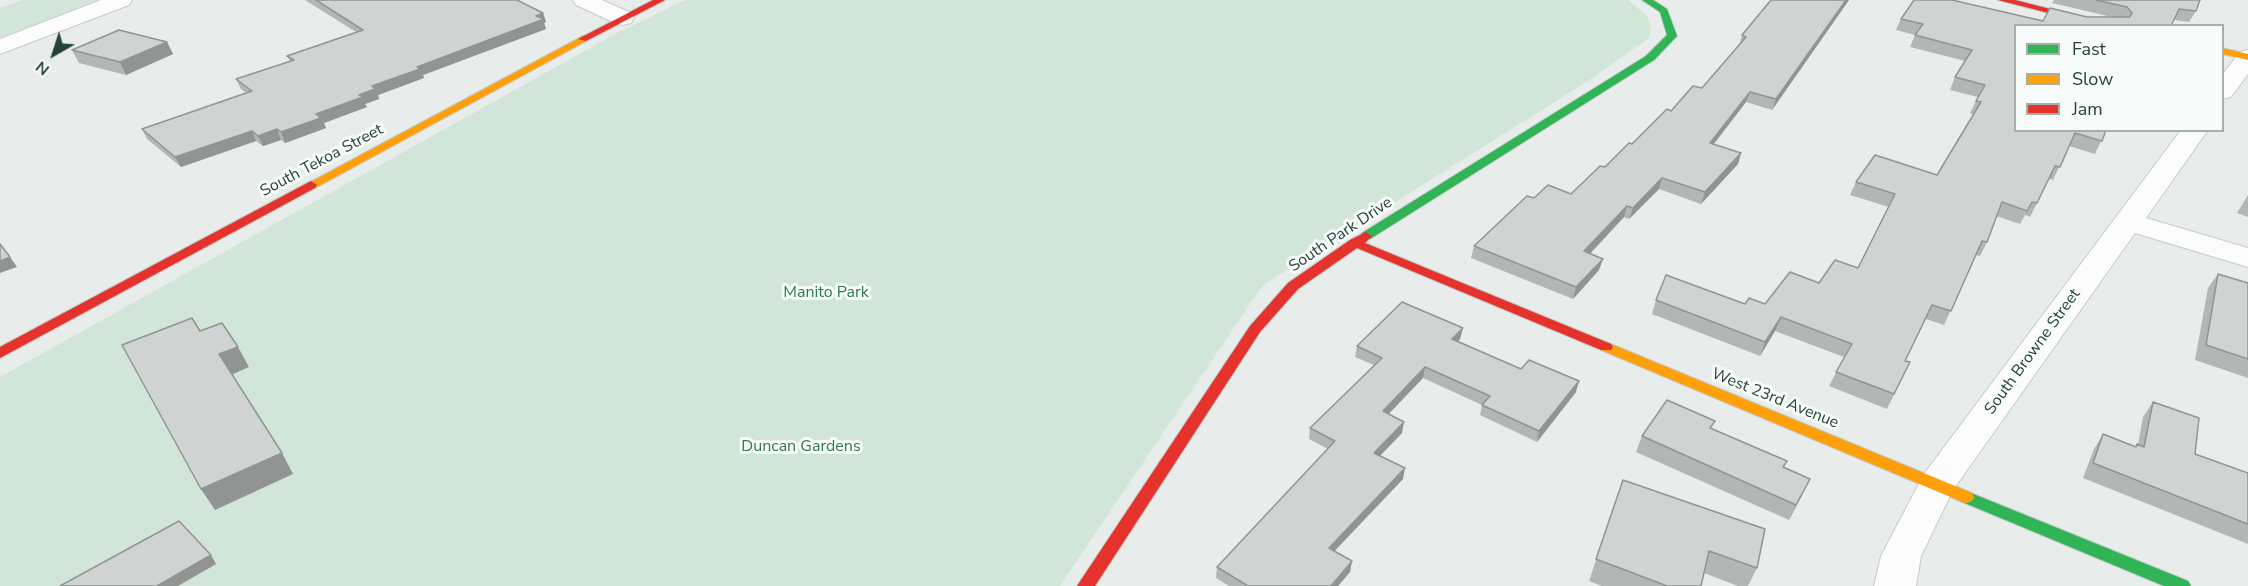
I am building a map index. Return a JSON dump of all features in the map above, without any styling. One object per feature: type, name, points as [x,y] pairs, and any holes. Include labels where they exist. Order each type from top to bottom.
[{"type":"street","points":[[0,47],[121,0]]},
{"type":"street","points":[[584,0],[623,18]]},
{"type":"street","name":"South Tekoa Street","points":[[0,353],[660,0]]},
{"type":"street","name":"South Park Drive","points":[[1086,586],[1255,329],[1293,286],[1355,243],[1650,58],[1672,36],[1664,11],[1647,0]]},
{"type":"street","points":[[2003,0],[2105,24]]},
{"type":"street","points":[[2224,51],[2248,57],[2224,91]]},
{"type":"street","name":"South Browne Street","points":[[1895,586],[1900,556],[1937,484],[2193,132]]},
{"type":"street","points":[[2128,222],[2248,258]]},
{"type":"street","name":"West 23rd Avenue","points":[[1355,243],[2182,586]]},
{"type":"green space","points":[[22,0],[99,0],[0,38],[0,8]]},
{"type":"green space","name":"Manito Park","points":[[685,0],[1628,0],[1647,16],[1651,28],[1649,38],[1585,83],[1266,283],[1060,586],[0,586],[0,377],[615,34]]},
{"type":"building","points":[[316,0],[517,0],[543,13],[536,16],[544,19],[372,86],[375,89],[359,95],[363,97],[316,114],[321,118],[281,132],[277,129],[258,136],[252,131],[175,157],[142,129],[252,91],[236,79],[294,60],[287,56],[363,30]]},
{"type":"building","points":[[1771,0],[1846,0],[1776,99],[1750,92],[1710,143],[1741,153],[1705,192],[1662,178],[1633,208],[1627,206],[1584,251],[1603,259],[1576,287],[1474,246],[1527,196],[1534,198],[1548,185],[1571,194],[1600,166],[1605,167],[1629,143],[1632,144],[1667,109],[1671,111],[1693,86],[1702,88],[1746,37],[1742,35]]},
{"type":"building","points":[[1914,0],[1952,0],[2043,21],[2050,8],[2087,17],[2130,17],[2132,13],[2127,7],[2096,0],[2200,0],[2196,11],[2179,9],[2172,24],[2014,24],[2014,132],[2105,132],[2102,141],[2075,133],[2060,167],[2055,166],[2037,203],[2032,202],[2027,211],[2002,202],[1987,242],[1982,241],[1951,311],[1932,305],[1905,361],[1910,362],[1894,394],[1836,372],[1852,344],[1781,317],[1765,342],[1656,300],[1666,275],[1745,304],[1749,298],[1765,304],[1790,272],[1819,283],[1835,260],[1858,268],[1895,194],[1856,182],[1875,155],[1937,175],[1981,102],[1976,101],[1985,85],[1955,77],[1972,50],[1915,35],[1923,24],[1901,19]]},
{"type":"building","points":[[119,30],[167,42],[120,62],[72,50]]},
{"type":"building","points":[[0,244],[10,257],[0,261]]},
{"type":"building","points":[[2218,274],[2248,283],[2248,359],[2206,345]]},
{"type":"building","points":[[1402,302],[1463,328],[1452,339],[1521,369],[1529,360],[1579,381],[1539,431],[1482,405],[1490,396],[1425,367],[1383,411],[1404,422],[1374,453],[1405,468],[1329,548],[1352,561],[1331,586],[1248,586],[1217,567],[1335,441],[1310,428],[1382,358],[1357,346]]},
{"type":"building","points":[[192,318],[200,331],[222,323],[238,347],[219,354],[282,453],[201,489],[122,345]]},
{"type":"building","points":[[1667,400],[1715,421],[1710,428],[1787,461],[1783,467],[1810,479],[1796,505],[1642,436]]},
{"type":"building","points":[[2153,402],[2199,418],[2195,454],[2248,473],[2248,524],[2093,463],[2103,434],[2136,447],[2137,444],[2144,447]]},
{"type":"building","points":[[1623,480],[1765,529],[1757,568],[1709,551],[1701,586],[1667,586],[1596,559]]},
{"type":"building","points":[[179,521],[211,555],[157,586],[60,586]]},
{"type":"traffic: fast","points":[[1366,236],[1650,58],[1672,36],[1664,11],[1647,0]]},
{"type":"traffic: fast","points":[[1966,497],[2182,586]]},
{"type":"traffic: slow","points":[[311,185],[583,39]]},
{"type":"traffic: slow","points":[[2224,51],[2248,57]]},
{"type":"traffic: slow","points":[[1606,347],[1966,497]]},
{"type":"traffic: jam","points":[[583,39],[660,0]]},
{"type":"traffic: jam","points":[[2003,0],[2105,24]]},
{"type":"traffic: jam","points":[[0,353],[311,185]]},
{"type":"traffic: jam","points":[[1086,586],[1255,329],[1293,286],[1366,236]]},
{"type":"traffic: jam","points":[[1355,243],[1606,347]]},
{"type":"park label","name":"Duncan Gardens","points":[[801,447]]}]
